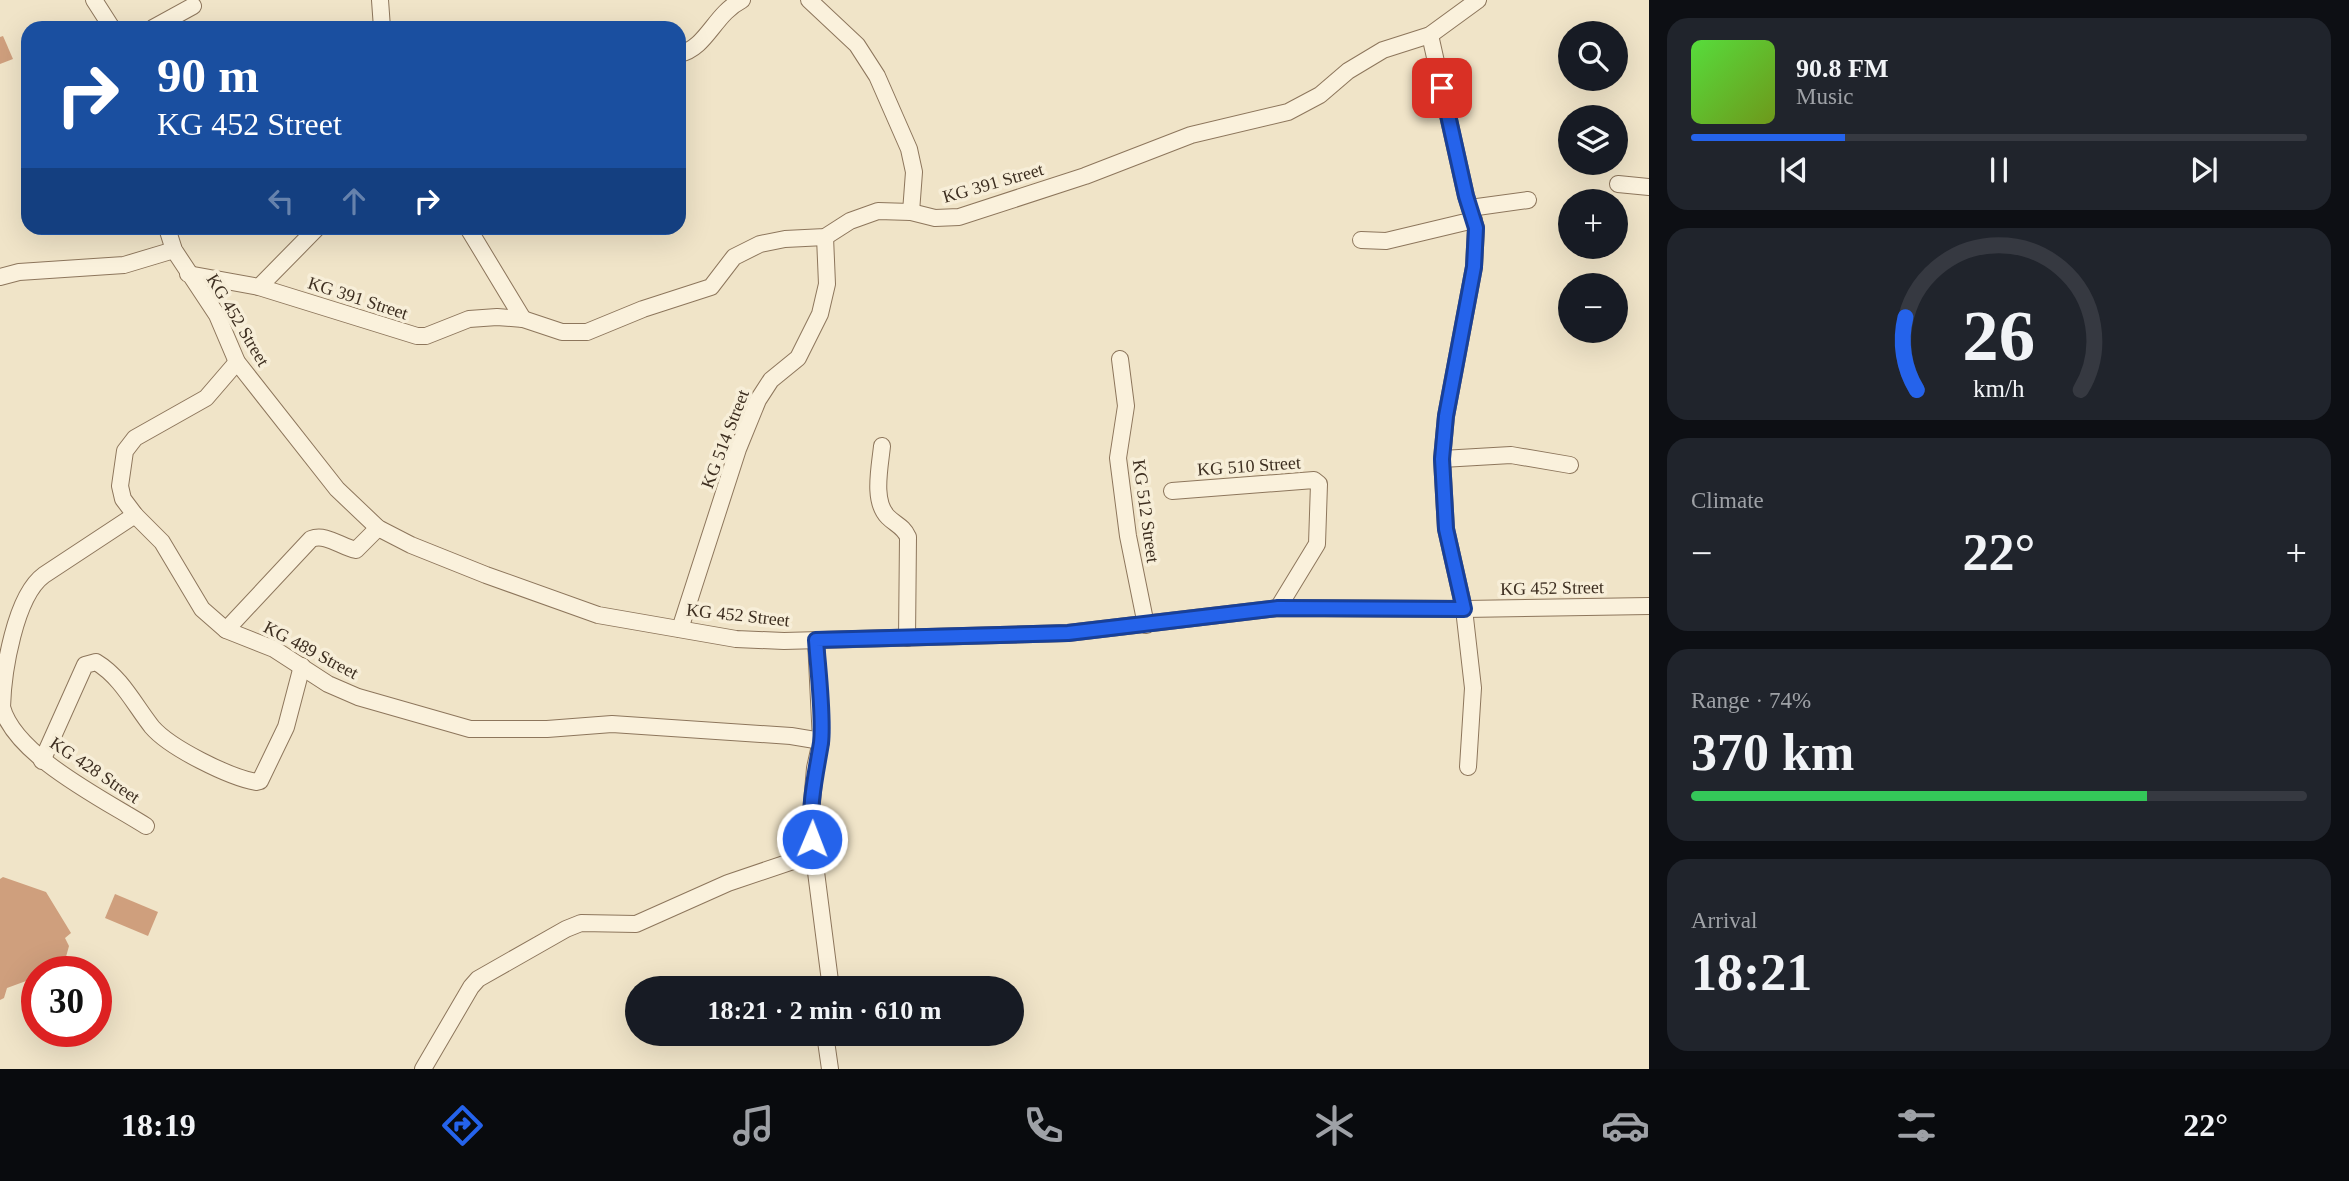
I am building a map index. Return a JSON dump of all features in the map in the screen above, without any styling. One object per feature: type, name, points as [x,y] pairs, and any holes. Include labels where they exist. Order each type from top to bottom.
[{"type":"street","points":[[94,0],[108,21]]},
{"type":"street","points":[[380,0],[382,21]]},
{"type":"street","points":[[686,52],[694,49],[722,13],[742,0]]},
{"type":"street","points":[[809,0],[857,45],[877,76],[909,149],[914,172],[911,212]]},
{"type":"street","name":"KG 391 Street","points":[[188,274],[259,287],[417,336],[426,336],[468,319],[496,317],[523,319],[562,332],[587,332],[643,309],[711,287],[734,257],[760,244],[785,239],[825,237],[850,221],[878,211],[911,212],[935,218],[959,217],[1085,176],[1191,135],[1288,112],[1320,95],[1348,71],[1383,50],[1430,35],[1478,0]]},
{"type":"street","points":[[166,21],[193,6]]},
{"type":"street","points":[[1430,35],[1476,228],[1474,267],[1446,416],[1442,459],[1446,529],[1464,609],[1473,688],[1468,767]]},
{"type":"street","points":[[1618,184],[1649,187]]},
{"type":"street","points":[[1361,240],[1386,241],[1528,200]]},
{"type":"street","name":"KG 452 Street","points":[[169,235],[174,250],[188,274],[217,315],[237,362],[337,489],[378,527],[448,561],[598,615],[736,639],[816,640],[1068,633],[1278,608],[1649,606]]},
{"type":"street","points":[[259,287],[310,235]]},
{"type":"street","points":[[472,235],[523,319]]},
{"type":"street","name":"KG 514 Street","points":[[680,629],[738,449],[758,400],[771,380],[798,358],[820,314],[827,284],[825,237]]},
{"type":"street","points":[[0,277],[19,272],[124,265],[174,250]]},
{"type":"street","name":"KG 512 Street","points":[[1120,359],[1126,406],[1118,458],[1128,536],[1146,625]]},
{"type":"street","name":"KG 489 Street","points":[[237,362],[206,398],[135,439],[125,451],[120,486],[124,499],[135,515],[162,542],[202,609],[226,630],[274,649],[328,684],[358,697],[470,729],[547,729],[612,724],[791,736],[821,741]]},
{"type":"street","points":[[882,446],[881,505],[887,516],[904,528],[908,537],[907,638]]},
{"type":"street","points":[[1442,459],[1511,455],[1570,466]]},
{"type":"street","name":"KG 510 Street","points":[[1172,491],[1314,480],[1319,484],[1317,544],[1278,608]]},
{"type":"street","name":"KG 428 Street","points":[[135,515],[44,575],[32,587],[21,606],[1,707],[5,717],[42,761],[146,826]]},
{"type":"street","points":[[226,630],[312,539],[327,539],[356,550],[378,527]]},
{"type":"street","points":[[816,640],[821,741],[815,768],[810,825],[829,976]]},
{"type":"street","points":[[42,761],[85,665],[96,662],[106,668],[126,690],[162,736],[214,766],[256,782],[260,781],[280,741],[302,666]]},
{"type":"street","points":[[423,1069],[478,979],[550,936],[581,923],[636,924],[729,883],[814,853]]},
{"type":"street","points":[[827,1046],[830,1069]]},
{"type":"building","points":[[3,36],[13,59],[0,64],[0,37]]},
{"type":"building","points":[[3,877],[46,892],[71,933],[65,938],[69,946],[66,956],[21,956],[21,983],[7,988],[4,998],[0,1000],[0,879]]},
{"type":"building","points":[[115,894],[158,912],[148,936],[105,918]]},
{"type":"route","points":[[812,839],[810,825],[815,768],[821,741],[816,640],[1068,633],[1278,608],[1464,609],[1446,529],[1442,459],[1446,416],[1474,267],[1476,228],[1466,196],[1442,88]]}]
